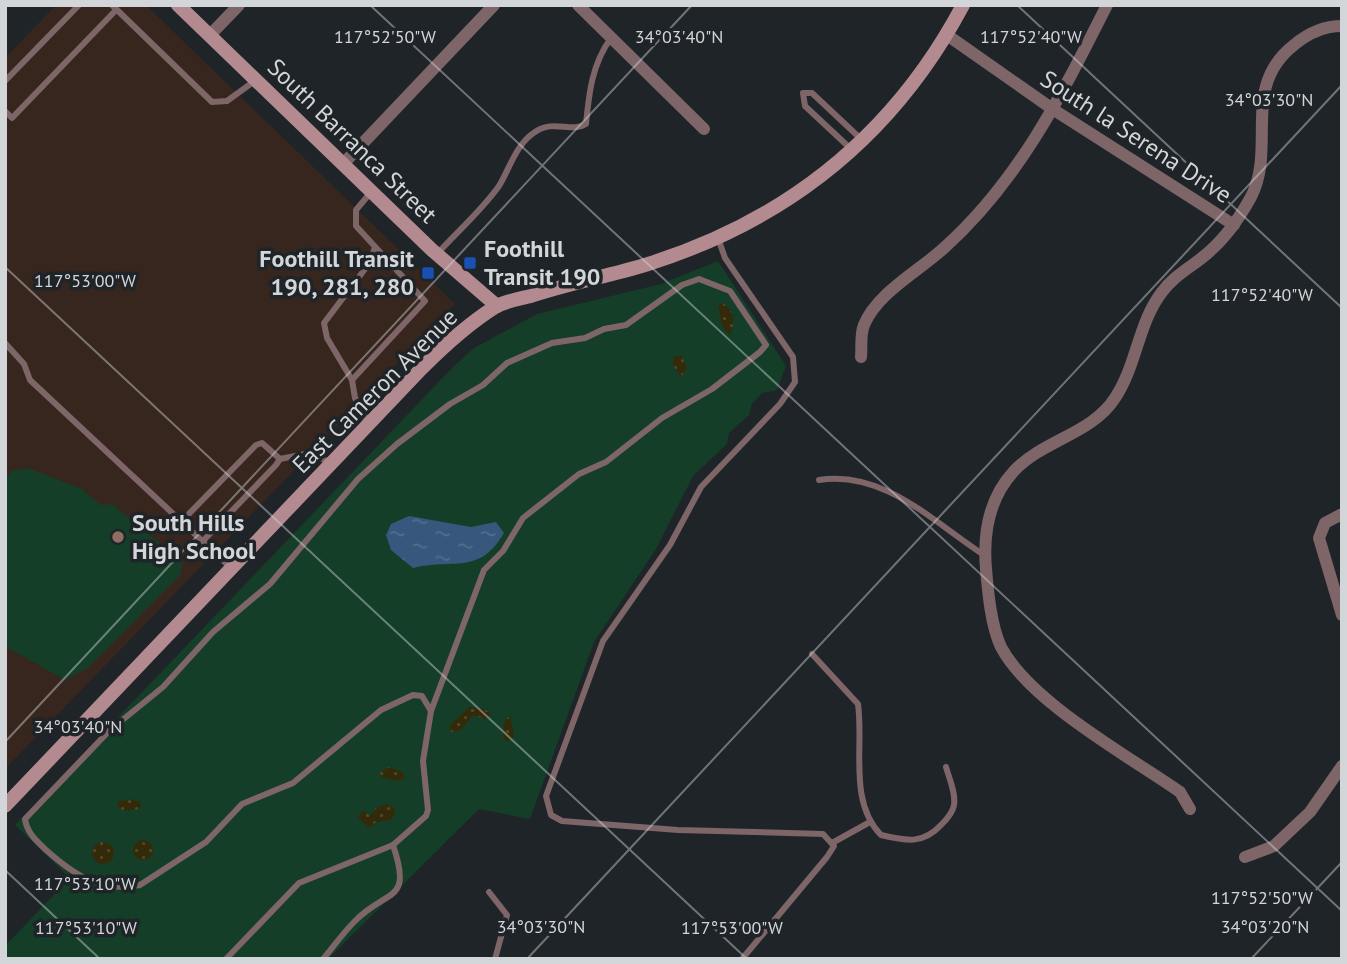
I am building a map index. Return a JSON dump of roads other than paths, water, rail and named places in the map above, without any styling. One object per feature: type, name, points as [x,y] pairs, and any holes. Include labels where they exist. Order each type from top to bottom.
[{"type":"main road","name":"South Barranca Street","points":[[178,5],[437,254],[497,306]]},
{"type":"main road","name":"East Cameron Avenue","points":[[5,806],[439,352],[497,306],[645,265],[718,239],[778,208],[857,145],[890,113],[947,35],[963,5]]},
{"type":"street","points":[[210,35],[239,5]]},
{"type":"street","points":[[344,163],[494,5]]},
{"type":"street","points":[[578,5],[704,128]]},
{"type":"street","points":[[861,357],[863,327],[874,307],[987,208],[1054,110],[1107,5]]},
{"type":"street","points":[[1191,809],[1180,792],[1042,696],[1018,674],[1000,644],[987,583],[983,540],[992,504],[1013,472],[1039,450],[1092,422],[1115,399],[1131,368],[1145,323],[1161,292],[1180,272],[1209,253],[1234,225],[1253,194],[1259,163],[1262,102],[1269,74],[1285,52],[1305,36],[1342,26]]},
{"type":"street","name":"South la Serena Drive","points":[[947,35],[1054,110],[1234,225]]},
{"type":"street","points":[[1342,514],[1325,523],[1319,538],[1342,615]]},
{"type":"street","points":[[1245,857],[1274,846],[1310,812],[1342,766]]},
{"type":"lane","points":[[5,81],[79,5]]},
{"type":"lane","points":[[5,111],[12,118],[114,8],[212,102],[227,101],[256,80]]},
{"type":"lane","points":[[437,254],[498,187],[525,141],[534,132],[546,126],[580,128],[586,124],[592,76],[598,57],[611,38]]},
{"type":"lane","points":[[803,93],[812,93],[857,145],[805,106],[802,101],[803,93]]},
{"type":"lane","points":[[352,380],[425,301],[356,226],[356,210],[372,191]]},
{"type":"lane","points":[[718,239],[725,258],[793,356],[794,382],[780,404],[701,486],[670,545],[603,641],[546,796],[546,805],[551,815],[562,821],[678,830],[823,834],[834,846],[827,857],[742,959]]},
{"type":"lane","points":[[369,424],[355,398],[352,380],[327,338],[324,323],[365,269],[375,248]]},
{"type":"lane","points":[[226,959],[299,883],[393,845],[428,810],[423,761],[431,711],[476,585],[484,570],[514,537],[523,518],[579,474],[606,461],[662,418],[712,389],[765,345],[730,291],[699,279],[682,285],[626,325],[604,329],[586,338],[552,343],[507,363],[483,385],[450,404],[397,444],[358,479],[270,584],[227,618],[172,673],[163,687],[100,741],[26,819],[27,830],[72,873],[102,885],[140,885],[206,842],[242,804],[280,789],[303,775],[381,710],[413,695],[422,696],[431,711]]},
{"type":"lane","points":[[5,343],[24,364],[30,380],[180,523],[232,568]]},
{"type":"lane","points":[[180,523],[256,445],[262,443],[280,459]]},
{"type":"lane","points":[[202,542],[280,459],[305,454],[333,462]]},
{"type":"lane","points":[[819,480],[842,477],[864,481],[894,494],[985,555]]},
{"type":"lane","points":[[812,654],[858,704],[860,775],[870,822],[881,835],[907,842],[926,839],[954,808],[954,797],[946,767]]},
{"type":"lane","points":[[832,843],[870,822]]},
{"type":"lane","points":[[323,959],[356,920],[392,895],[400,885],[402,873],[393,845]]},
{"type":"lane","points":[[489,892],[507,915],[495,959]]},
{"type":"water","points":[[409,516],[471,527],[496,522],[504,533],[495,546],[475,560],[413,568],[391,550],[386,535],[391,524]]},
{"type":"place","name":"Foothill Transit 190","points":[[470,263]]},
{"type":"place","name":"Foothill Transit 190, 281, 280","points":[[428,273]]},
{"type":"place","name":"South Hills High School","points":[[118,537]]}]
